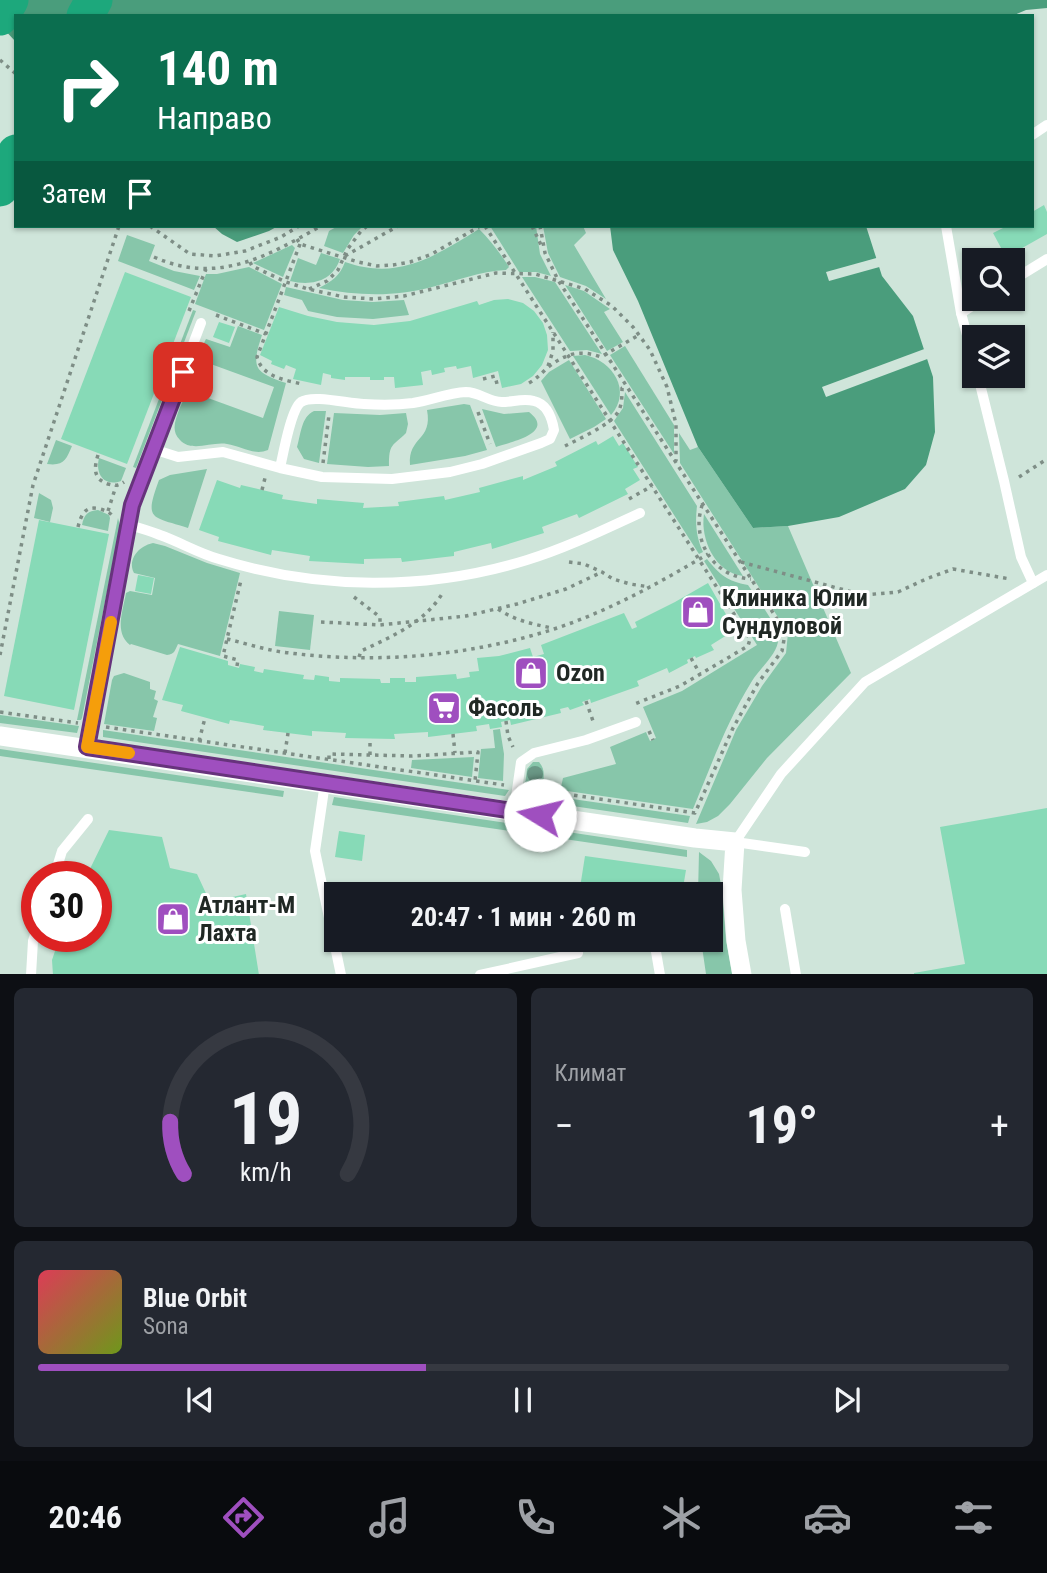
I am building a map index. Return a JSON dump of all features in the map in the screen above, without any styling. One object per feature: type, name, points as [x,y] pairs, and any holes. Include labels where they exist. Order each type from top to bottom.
[{"type":"highway","points":[[0,17],[10,0]]},
{"type":"highway","points":[[0,188],[14,157]]},
{"type":"street","points":[[0,736],[735,842],[732,890],[742,974]]},
{"type":"lane","points":[[946,228],[964,325]]},
{"type":"lane","points":[[1025,273],[1047,259]]},
{"type":"lane","points":[[87,747],[132,505],[201,323]]},
{"type":"lane","points":[[981,388],[1021,557],[1033,583]]},
{"type":"lane","points":[[153,449],[178,457],[223,452],[279,468],[322,477],[393,479],[450,472],[482,464],[550,439],[554,430],[549,413],[536,401],[502,402],[467,392],[411,403],[365,404],[312,399],[301,402],[294,410],[279,468]]},
{"type":"lane","points":[[130,525],[217,559],[274,573],[333,582],[384,583],[435,580],[526,561],[572,545],[640,513]]},
{"type":"lane","points":[[805,852],[735,842],[781,774],[865,682],[1047,575]]},
{"type":"lane","points":[[514,811],[521,762],[534,753],[586,740],[636,722]]},
{"type":"lane","points":[[325,783],[314,851],[341,974]]},
{"type":"lane","points":[[59,861],[62,851],[88,819]]},
{"type":"lane","points":[[785,909],[796,974]]},
{"type":"lane","points":[[30,974],[32,952]]},
{"type":"lane","points":[[655,952],[660,974]]},
{"type":"lane","points":[[484,974],[578,953]]},
{"type":"path","points":[[0,60],[14,72]]},
{"type":"path","points":[[0,656],[33,485],[119,228]]},
{"type":"path","points":[[153,228],[190,254],[215,256],[246,251],[296,228]]},
{"type":"path","points":[[154,257],[188,267],[218,268],[250,262],[299,242],[318,228]]},
{"type":"path","points":[[308,289],[332,277],[365,228]]},
{"type":"path","points":[[344,257],[395,228]]},
{"type":"path","points":[[299,242],[377,267],[410,262],[432,254],[476,228]]},
{"type":"path","points":[[0,712],[695,813],[733,728],[758,683],[782,652],[785,634],[558,280],[533,228]]},
{"type":"path","points":[[540,228],[545,253]]},
{"type":"path","points":[[299,242],[257,357],[258,363],[267,372],[278,378],[307,385]]},
{"type":"path","points":[[250,262],[252,266],[286,282],[344,297],[374,299],[404,296],[496,273],[536,274],[585,289],[612,306],[650,350],[667,387],[676,424],[676,463]]},
{"type":"path","points":[[187,318],[205,269]]},
{"type":"path","points":[[216,315],[266,334]]},
{"type":"path","points":[[548,368],[553,351],[553,331]]},
{"type":"path","points":[[523,387],[574,352],[586,352],[601,357],[639,335]]},
{"type":"path","points":[[558,450],[596,430],[615,416],[620,408],[622,388],[626,386]]},
{"type":"path","points":[[491,387],[498,390]]},
{"type":"path","points":[[484,408],[476,405],[492,450]]},
{"type":"path","points":[[323,466],[329,411]]},
{"type":"path","points":[[571,443],[576,451]]},
{"type":"path","points":[[98,455],[94,468],[101,482],[116,486],[125,480]]},
{"type":"path","points":[[1006,486],[1047,459]]},
{"type":"path","points":[[256,477],[276,480]]},
{"type":"path","points":[[262,490],[265,478]]},
{"type":"path","points":[[108,511],[116,486]]},
{"type":"path","points":[[629,499],[652,486]]},
{"type":"path","points":[[702,503],[699,522],[702,541],[708,554],[723,570],[737,578],[751,579]]},
{"type":"path","points":[[78,527],[81,514],[94,507],[108,511],[115,522]]},
{"type":"path","points":[[227,639],[288,653],[392,657],[453,652],[507,642],[554,629],[607,608],[708,554]]},
{"type":"path","points":[[739,561],[863,595],[898,592],[953,569],[1033,583]]},
{"type":"path","points":[[321,622],[380,625],[466,616],[566,589],[602,572]]},
{"type":"path","points":[[237,666],[238,660],[223,656],[242,576]]},
{"type":"path","points":[[359,657],[361,651],[415,622],[435,605],[445,589]]},
{"type":"path","points":[[348,592],[380,617],[380,625]]},
{"type":"path","points":[[498,609],[527,623],[554,629]]},
{"type":"path","points":[[691,658],[700,674]]},
{"type":"path","points":[[586,701],[593,721]]},
{"type":"path","points":[[199,741],[205,718]]},
{"type":"path","points":[[506,721],[513,747]]},
{"type":"path","points":[[285,753],[288,733]]},
{"type":"path","points":[[453,734],[455,753]]},
{"type":"path","points":[[370,738],[370,755]]},
{"type":"path","points":[[329,760],[329,754],[412,756],[478,752],[474,781]]},
{"type":"shaded area","points":[[0,0],[1047,0],[1047,8],[1026,10],[1017,14],[14,14],[14,40],[0,25]]},
{"type":"shaded area","points":[[215,228],[274,228],[237,242]]},
{"type":"shaded area","points":[[334,228],[361,228],[343,253],[324,246],[329,231]]},
{"type":"shaded area","points":[[491,228],[536,228],[540,254],[551,276],[536,272],[519,272]]},
{"type":"shaded area","points":[[543,228],[584,228],[586,233],[574,245],[606,299],[586,286],[560,277],[548,253]]},
{"type":"shaded area","points":[[610,228],[867,228],[882,276],[913,316],[933,377],[935,432],[926,465],[905,489],[839,517],[788,526],[753,528],[698,447],[638,301],[613,250]]},
{"type":"shaded area","points":[[479,229],[506,262],[509,267],[506,270],[390,294],[348,293],[319,288],[335,278],[345,262],[383,269],[400,267],[432,256]]},
{"type":"shaded area","points":[[127,235],[155,245],[149,261],[174,271],[200,276],[194,290],[118,261]]},
{"type":"shaded area","points":[[292,245],[295,248],[283,277],[253,263]]},
{"type":"shaded area","points":[[321,253],[340,259],[332,273],[320,281],[290,281],[298,258],[316,265]]},
{"type":"shaded area","points":[[249,267],[282,284],[264,330],[195,304],[206,274]]},
{"type":"shaded area","points":[[522,277],[555,282],[602,354],[587,350],[570,351]]},
{"type":"shaded area","points":[[565,285],[584,291],[610,309],[604,312],[623,342],[607,351]]},
{"type":"shaded area","points":[[286,287],[343,300],[404,300],[409,315],[373,319],[337,317],[308,311],[302,300],[284,295]]},
{"type":"shaded area","points":[[193,310],[196,311],[136,468],[133,467]]},
{"type":"shaded area","points":[[238,326],[262,335],[256,362],[258,367],[267,376],[286,383],[268,450],[253,451],[221,444],[185,444],[177,437],[175,426],[182,403],[190,396],[197,394],[263,418],[274,387],[208,363],[207,366],[202,356],[206,339],[230,347]]},
{"type":"shaded area","points":[[625,346],[674,425],[674,454],[610,355]]},
{"type":"shaded area","points":[[585,355],[604,364],[616,378],[620,396],[611,415],[573,356]]},
{"type":"shaded area","points":[[569,360],[606,419],[570,439],[541,381],[549,372]]},
{"type":"shaded area","points":[[625,392],[697,506],[697,529],[703,552],[699,554],[614,421],[623,408]]},
{"type":"shaded area","points":[[470,405],[487,450],[410,465],[413,449],[427,428],[427,410]]},
{"type":"shaded area","points":[[482,409],[504,414],[529,412],[536,419],[537,426],[528,436],[496,447]]},
{"type":"shaded area","points":[[314,411],[326,411],[319,463],[304,459],[297,447],[306,417]]},
{"type":"shaded area","points":[[334,413],[406,413],[406,433],[391,449],[389,466],[327,464]]},
{"type":"shaded area","points":[[679,433],[690,450],[698,447],[753,528],[788,526],[851,673],[767,758],[718,816],[696,824],[736,730],[762,686],[786,653],[788,633],[680,463]]},
{"type":"shaded area","points":[[56,440],[72,446],[64,461],[47,464]]},
{"type":"shaded area","points":[[99,458],[126,468],[121,481],[110,482],[102,478],[98,469]]},
{"type":"shaded area","points":[[207,469],[188,528],[154,515],[152,503],[159,480],[170,475]]},
{"type":"shaded area","points":[[39,493],[51,500],[53,508],[50,522],[34,518]]},
{"type":"shaded area","points":[[98,510],[109,515],[108,531],[82,525],[87,514]]},
{"type":"shaded area","points":[[704,514],[743,576],[733,574],[717,562],[704,534]]},
{"type":"shaded area","points":[[118,518],[120,526],[82,718],[77,720]]},
{"type":"shaded area","points":[[153,543],[240,573],[220,656],[178,644],[173,653],[167,655],[130,645],[125,640],[121,621],[126,593],[130,591],[152,595],[155,578],[134,573],[133,558],[139,550]]},
{"type":"shaded area","points":[[707,559],[724,576],[748,585],[774,624],[778,642],[735,712],[693,809],[525,785],[527,769],[533,762],[539,762],[542,767],[543,784],[561,787],[563,778],[616,764],[610,747],[646,732],[650,741],[656,738],[643,707],[682,691],[757,645],[704,561]]},
{"type":"shaded area","points":[[279,611],[314,615],[310,650],[275,646]]},
{"type":"shaded area","points":[[124,673],[150,682],[150,689],[156,691],[154,699],[158,701],[153,717],[157,718],[154,731],[104,724],[112,680],[114,676]]},
{"type":"shaded area","points":[[0,715],[79,726],[77,733],[0,723]]},
{"type":"shaded area","points":[[500,729],[504,754],[503,781],[478,778],[481,749],[495,748],[493,730]]},
{"type":"shaded area","points":[[103,730],[509,790],[505,796],[103,737]]},
{"type":"shaded area","points":[[0,749],[284,791],[283,797],[0,756]]},
{"type":"shaded area","points":[[474,757],[472,777],[411,768],[412,760]]},
{"type":"shaded area","points":[[524,792],[690,816],[688,823],[525,799]]},
{"type":"shaded area","points":[[334,797],[687,850],[687,857],[332,805]]},
{"type":"shaded area","points":[[699,852],[711,861],[720,882],[698,882]]},
{"type":"shaded area","points":[[723,902],[732,974],[706,974],[703,952],[723,952]]},
{"type":"pier","points":[[880,257],[883,266],[829,281],[826,272]]},
{"type":"pier","points":[[927,348],[930,358],[826,397],[822,387]]},
{"type":"building","points":[[1044,205],[1047,212],[1047,234],[1022,248],[1001,248],[993,233],[1003,228],[1034,228],[1034,211]]},
{"type":"building","points":[[125,272],[191,297],[127,464],[61,439]]},
{"type":"building","points":[[508,299],[523,303],[534,311],[543,323],[547,335],[548,350],[542,365],[533,376],[521,384],[502,388],[498,371],[473,378],[471,366],[457,369],[456,366],[444,368],[445,372],[432,375],[431,370],[421,372],[423,385],[395,388],[394,377],[370,380],[370,377],[345,377],[345,380],[331,378],[331,375],[323,373],[321,385],[293,379],[296,369],[286,365],[284,369],[271,364],[272,361],[260,355],[279,307],[337,322],[374,325],[410,321],[477,301],[479,305]]},
{"type":"building","points":[[219,322],[235,327],[229,343],[213,337]]},
{"type":"building","points":[[613,436],[619,446],[623,443],[638,467],[633,469],[640,480],[625,489],[628,494],[579,518],[577,514],[542,527],[544,533],[492,549],[491,543],[454,552],[454,556],[402,562],[401,558],[364,559],[364,564],[309,561],[310,556],[272,550],[271,555],[218,541],[219,537],[199,530],[217,480],[240,488],[241,485],[283,495],[282,499],[317,504],[317,499],[364,503],[363,508],[399,506],[398,502],[444,496],[445,500],[480,492],[479,488],[523,476],[523,480],[557,466],[555,462],[596,441],[598,445]]},
{"type":"building","points":[[39,520],[109,534],[74,710],[4,696]]},
{"type":"building","points":[[138,575],[154,578],[151,594],[135,591]]},
{"type":"building","points":[[708,583],[735,630],[711,645],[714,650],[687,660],[688,663],[669,673],[667,668],[637,681],[639,686],[591,703],[590,699],[582,702],[584,705],[570,710],[568,707],[560,709],[561,713],[511,725],[510,720],[501,722],[502,727],[490,729],[489,724],[476,726],[477,731],[428,737],[428,732],[394,734],[395,739],[345,738],[346,733],[312,731],[312,736],[263,730],[264,726],[230,720],[229,724],[181,711],[183,705],[162,700],[180,647],[228,661],[228,665],[239,668],[240,664],[255,667],[254,671],[263,673],[264,669],[304,675],[303,679],[314,680],[315,675],[329,677],[329,681],[340,682],[340,678],[380,679],[381,683],[390,683],[390,678],[405,678],[405,682],[416,682],[416,677],[456,674],[457,679],[470,677],[469,672],[479,671],[477,658],[499,656],[530,648],[533,657],[544,654],[541,645],[624,613],[632,629],[637,627],[635,622]]},
{"type":"building","points":[[1047,808],[1047,974],[914,974],[965,964],[940,827]]},
{"type":"building","name":"Атлант-М Лахта","points":[[109,830],[162,837],[170,868],[197,874],[210,902],[246,894],[259,974],[53,974],[55,952],[112,952],[112,861],[94,861]]},
{"type":"building","points":[[339,831],[365,835],[362,861],[335,857]]},
{"type":"building","points":[[585,856],[686,870],[684,882],[581,882]]},
{"type":"slow traffic","points":[[111,622],[87,747],[129,753]]},
{"type":"place","name":"Клиника Юлии Сундуловой","points":[[698,612]]},
{"type":"place","name":"Ozon","points":[[531,673]]},
{"type":"place","name":"Фасоль","points":[[444,708]]},
{"type":"place","name":"Атлант-М Лахта","points":[[173,919]]},
{"type":"route","points":[[183,372],[132,505],[87,747],[540,815]]}]
